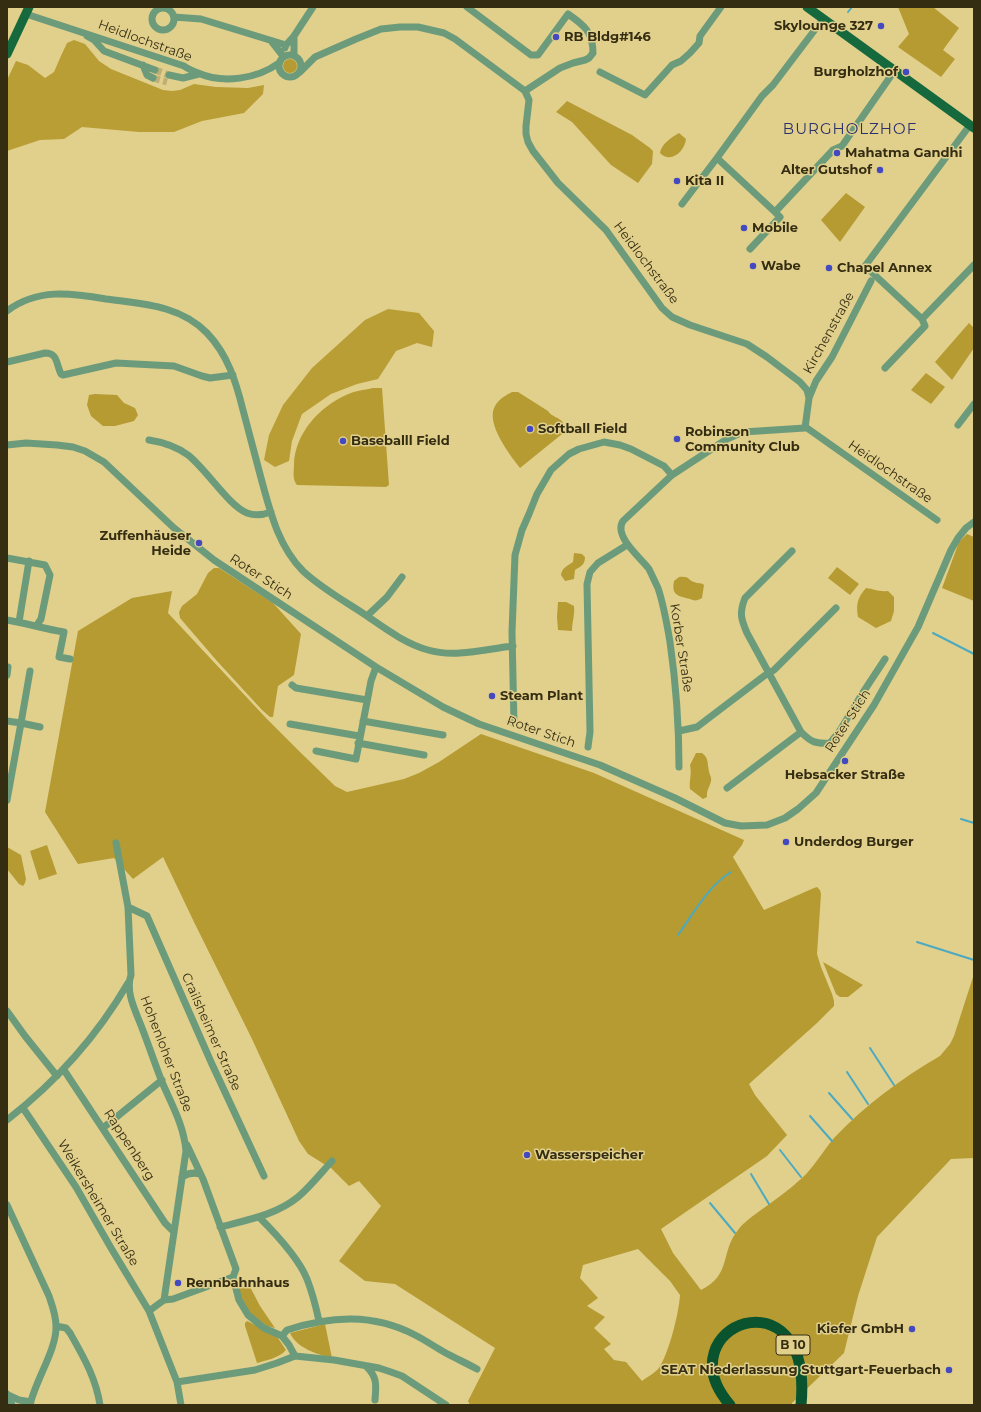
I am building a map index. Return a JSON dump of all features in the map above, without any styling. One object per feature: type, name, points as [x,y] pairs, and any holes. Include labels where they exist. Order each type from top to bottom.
[{"type":"highway","name":"B 10","points":[[730,1405],[721,1394],[714,1379],[712,1364],[715,1351],[720,1341],[728,1332],[738,1326],[754,1322],[766,1323],[776,1327],[785,1334],[792,1344],[797,1356],[801,1378],[801,1405]]},
{"type":"main road","points":[[807,7],[972,127]]},
{"type":"main road","points":[[7,54],[28,10]]},
{"type":"street","points":[[286,45],[294,36],[313,7]]},
{"type":"street","points":[[315,57],[290,56],[279,63],[279,70],[283,75],[294,77],[315,57],[356,38],[381,29],[400,26],[418,27],[444,33],[455,39],[525,91],[560,68],[589,58],[593,54],[591,37],[584,26],[568,14],[538,54],[531,55],[467,7]]},
{"type":"street","points":[[600,72],[645,95],[672,65],[681,61],[699,43],[700,36],[720,7]]},
{"type":"street","name":"Heidlochstraße","points":[[28,10],[83,33],[94,40],[104,51],[155,70]]},
{"type":"street","points":[[174,17],[201,19],[272,42],[286,45]]},
{"type":"street","points":[[682,204],[762,96],[773,85],[823,18]]},
{"type":"street","name":"Heidlochstraße","points":[[83,33],[184,66],[198,74],[215,78],[240,78],[263,72],[279,63]]},
{"type":"street","points":[[290,56],[294,36]]},
{"type":"street","points":[[272,42],[301,63],[300,72]]},
{"type":"street","points":[[286,45],[290,56]]},
{"type":"street","name":"Heidlochstraße","points":[[143,65],[147,75],[153,78]]},
{"type":"street","points":[[610,77],[613,70]]},
{"type":"street","points":[[774,212],[833,150],[842,146],[894,70]]},
{"type":"street","name":"Heidlochstraße","points":[[263,72],[283,75]]},
{"type":"street","name":"Heidlochstraße","points":[[168,79],[183,78],[198,74]]},
{"type":"street","name":"Heidlochstraße","points":[[525,91],[529,100],[526,134],[532,151],[558,183],[606,230],[662,308],[672,317],[706,331],[736,339],[759,351],[800,382],[806,390],[809,398]]},
{"type":"street","points":[[885,368],[925,326],[922,319],[865,266],[972,127]]},
{"type":"street","points":[[717,158],[780,217],[750,250]]},
{"type":"street","points":[[922,319],[974,265]]},
{"type":"street","name":"Kirchenstraße","points":[[809,398],[816,381],[832,356],[871,281]]},
{"type":"street","points":[[7,311],[31,298],[54,293],[74,294],[129,302],[166,309],[187,318],[207,333],[222,351],[227,360],[233,375],[271,512],[284,544],[293,559],[303,570],[320,585],[367,616],[410,643],[430,651],[454,653],[513,646]]},
{"type":"street","points":[[7,362],[50,353],[55,356],[61,374],[63,375],[116,363],[174,366],[210,378],[233,375]]},
{"type":"street","points":[[805,428],[809,398]]},
{"type":"street","points":[[958,426],[974,404]]},
{"type":"street","name":"Heidlochstraße","points":[[805,428],[812,431],[937,520]]},
{"type":"street","name":"Korber Straße","points":[[679,767],[679,731],[675,676],[663,604],[658,588],[648,569],[627,544],[622,534],[620,525],[672,475],[727,439],[743,432],[805,428]]},
{"type":"street","points":[[149,440],[174,447],[188,455],[202,467],[232,501],[243,511],[257,515],[271,512]]},
{"type":"street","points":[[514,724],[512,608],[515,554],[522,530],[537,494],[551,470],[569,454],[579,448],[604,442],[631,449],[664,466],[672,475]]},
{"type":"street","name":"Roter Stich","points":[[7,445],[38,443],[73,447],[104,462],[174,528],[214,560],[376,667],[443,707],[470,720],[600,765],[675,798],[724,823],[741,826],[767,825],[785,818],[816,793],[874,704],[918,627],[951,550],[958,538],[974,522]]},
{"type":"street","points":[[588,747],[590,732],[587,584],[590,572],[598,563],[627,544]]},
{"type":"street","points":[[792,551],[745,598],[741,608],[741,619],[801,732],[813,742],[830,743],[839,732],[885,659]]},
{"type":"street","points":[[7,558],[45,565],[48,570],[50,575],[41,619],[36,625]]},
{"type":"street","points":[[19,622],[29,561]]},
{"type":"street","points":[[367,616],[387,597],[402,577]]},
{"type":"street","points":[[679,731],[696,727],[784,662],[836,608]]},
{"type":"street","points":[[7,620],[64,632],[59,657],[70,659]]},
{"type":"street","points":[[7,675],[8,667]]},
{"type":"street","points":[[316,751],[356,759],[371,681],[376,667]]},
{"type":"street","points":[[7,800],[30,671]]},
{"type":"street","points":[[292,685],[296,688],[367,700]]},
{"type":"street","points":[[7,721],[40,727]]},
{"type":"street","points":[[363,721],[443,735]]},
{"type":"street","points":[[290,724],[424,755]]},
{"type":"street","points":[[727,788],[801,732]]},
{"type":"street","name":"Hohenloher Straße","points":[[116,843],[128,907],[131,976],[128,983],[132,1002],[162,1080],[180,1120],[186,1142],[186,1158],[164,1300]]},
{"type":"street","name":"Crailsheimer Straße","points":[[128,907],[148,916],[211,1062],[264,1176]]},
{"type":"street","points":[[7,1120],[23,1108],[64,1070],[96,1032],[128,983]]},
{"type":"street","points":[[7,1010],[25,1036],[57,1076]]},
{"type":"street","name":"Rappenberg","points":[[64,1070],[165,1223],[174,1232]]},
{"type":"street","points":[[103,1128],[162,1080]]},
{"type":"street","name":"Weikersheimer Straße","points":[[23,1108],[76,1187],[149,1311]]},
{"type":"street","points":[[186,1142],[200,1174],[236,1269],[233,1276],[239,1300],[248,1315],[264,1328],[282,1336],[295,1356]]},
{"type":"street","points":[[220,1228],[259,1217],[278,1209],[298,1197],[332,1161]]},
{"type":"street","points":[[182,1177],[191,1173],[200,1174]]},
{"type":"street","points":[[7,1205],[54,1308],[56,1326],[54,1341],[31,1403],[19,1400],[7,1394]]},
{"type":"street","points":[[259,1217],[270,1228],[301,1267],[307,1278],[319,1321]]},
{"type":"street","points":[[181,1405],[177,1382],[149,1311],[164,1300],[173,1299],[233,1276]]},
{"type":"street","points":[[282,1336],[287,1330],[319,1321],[342,1318],[377,1321],[415,1334],[477,1369]]},
{"type":"street","points":[[56,1326],[66,1328],[70,1333],[92,1373],[97,1386],[100,1405]]},
{"type":"street","points":[[177,1382],[246,1372],[295,1356],[334,1360],[379,1368],[402,1376],[446,1405]]},
{"type":"street","points":[[366,1366],[373,1374],[377,1382],[375,1400]]},
{"type":"street","points":[[7,1394],[12,1405]]},
{"type":"shaded area","points":[[898,7],[933,7],[959,28],[943,50],[955,59],[941,77],[898,47],[909,34]]},
{"type":"shaded area","points":[[74,40],[85,44],[99,61],[111,69],[163,90],[180,90],[194,84],[216,87],[248,88],[264,85],[263,94],[244,113],[202,121],[174,132],[139,132],[82,127],[64,139],[40,140],[7,151],[7,80],[16,61],[28,65],[45,78],[54,72],[67,43]]},
{"type":"shaded area","points":[[290,59],[295,61],[297,66],[295,71],[290,73],[285,71],[283,66],[285,61]]},
{"type":"shaded area","points":[[567,101],[632,135],[653,151],[652,164],[638,183],[611,165],[572,122],[556,112]]},
{"type":"shaded area","points":[[679,133],[686,139],[680,152],[673,157],[664,156],[660,153],[662,147]]},
{"type":"shaded area","points":[[846,193],[865,207],[840,242],[821,220]]},
{"type":"shaded area","points":[[388,309],[419,313],[434,331],[432,347],[417,343],[396,351],[378,379],[357,384],[331,394],[302,414],[292,441],[289,461],[275,467],[264,460],[269,435],[283,405],[312,368],[365,320]]},
{"type":"shaded area","points":[[969,323],[974,328],[974,348],[952,380],[935,362]]},
{"type":"shaded area","points":[[926,373],[945,387],[931,404],[911,390]]},
{"type":"shaded area","name":"Baseballl Field","points":[[382,388],[389,485],[386,487],[297,485],[294,480],[295,453],[304,432],[310,423],[318,414],[336,400],[352,392]]},
{"type":"shaded area","name":"Softball Field","points":[[512,392],[518,392],[548,411],[550,414],[560,419],[564,428],[562,434],[520,468],[505,447],[493,421],[495,406],[501,399]]},
{"type":"shaded area","points":[[89,395],[117,395],[124,403],[135,408],[138,415],[134,421],[115,426],[103,426],[91,416],[87,405]]},
{"type":"shaded area","points":[[967,534],[974,537],[974,601],[942,588],[959,542]]},
{"type":"shaded area","points":[[574,553],[582,554],[585,557],[584,562],[575,570],[574,579],[565,581],[561,575],[562,571],[573,562]]},
{"type":"shaded area","points":[[837,567],[859,584],[850,595],[828,578]]},
{"type":"shaded area","points":[[214,568],[219,568],[273,603],[301,634],[294,675],[278,686],[273,717],[270,717],[262,710],[180,618],[179,612],[182,606],[197,594],[208,573]]},
{"type":"shaded area","points":[[679,577],[687,578],[695,583],[704,585],[702,598],[699,600],[694,600],[677,594],[673,586],[674,581]]},
{"type":"shaded area","points":[[866,588],[879,591],[888,591],[894,597],[894,611],[891,621],[876,628],[858,617],[858,602]]},
{"type":"shaded area","points":[[172,591],[168,613],[266,718],[300,752],[335,786],[347,792],[404,779],[419,773],[439,762],[481,734],[594,773],[744,840],[733,857],[764,910],[814,888],[817,887],[820,890],[817,954],[832,994],[834,1006],[749,1084],[755,1095],[787,1135],[767,1156],[661,1229],[673,1253],[701,1290],[711,1284],[722,1270],[733,1238],[743,1224],[802,1178],[811,1169],[834,1138],[858,1115],[884,1093],[940,1056],[950,1044],[954,1036],[974,974],[974,1158],[951,1159],[877,1237],[858,1296],[844,1353],[792,1403],[792,1405],[470,1405],[468,1401],[495,1348],[395,1284],[365,1281],[339,1261],[381,1206],[359,1181],[349,1186],[330,1167],[308,1154],[299,1141],[252,1039],[163,857],[133,879],[114,858],[78,864],[45,812],[78,631],[132,598]],"holes":[[[638,1249],[670,1281],[680,1295],[673,1333],[659,1368],[642,1381],[626,1362],[614,1360],[604,1349],[611,1344],[594,1328],[605,1317],[587,1306],[598,1298],[580,1278],[583,1265]]]},
{"type":"shaded area","points":[[558,602],[566,602],[574,606],[572,631],[558,630]]},
{"type":"shaded area","points":[[696,753],[702,753],[706,757],[711,778],[707,797],[703,799],[690,789],[690,765]]},
{"type":"shaded area","points":[[47,845],[57,874],[39,880],[30,851]]},
{"type":"shaded area","points":[[7,847],[21,855],[26,879],[23,886],[19,884],[7,869]]},
{"type":"shaded area","points":[[823,962],[863,985],[848,997],[840,997],[836,994]]},
{"type":"shaded area","points":[[247,1281],[260,1306],[275,1328],[267,1326],[246,1310],[237,1285]]},
{"type":"shaded area","points":[[247,1321],[276,1335],[286,1350],[276,1357],[257,1363],[245,1326]]},
{"type":"shaded area","points":[[325,1324],[332,1358],[308,1350],[297,1343],[290,1333]]},
{"type":"waterway","points":[[848,12],[852,7]]},
{"type":"waterway","points":[[933,633],[974,654]]},
{"type":"waterway","points":[[961,819],[974,823]]},
{"type":"waterway","points":[[678,935],[708,893],[731,872]]},
{"type":"waterway","points":[[917,942],[974,960]]},
{"type":"waterway","points":[[870,1048],[894,1085]]},
{"type":"waterway","points":[[847,1072],[868,1104]]},
{"type":"waterway","points":[[829,1093],[852,1119]]},
{"type":"waterway","points":[[810,1116],[832,1141]]},
{"type":"waterway","points":[[780,1150],[801,1177]]},
{"type":"waterway","points":[[751,1174],[769,1204]]},
{"type":"waterway","points":[[710,1203],[735,1233]]},
{"type":"tunnel","points":[[155,70],[169,75]]},
{"type":"tunnel","points":[[153,78],[167,82]]},
{"type":"place","name":"Skylounge 327","points":[[881,26]]},
{"type":"place","name":"RB Bldg#146","points":[[556,37]]},
{"type":"place","name":"Burgholzhof","points":[[906,72]]},
{"type":"place","name":"Mahatma Gandhi","points":[[837,153]]},
{"type":"place","name":"Alter Gutshof","points":[[880,170]]},
{"type":"place","name":"Kita II","points":[[677,181]]},
{"type":"place","name":"Mobile","points":[[744,228]]},
{"type":"place","name":"Wabe","points":[[753,266]]},
{"type":"place","name":"Chapel Annex","points":[[829,268]]},
{"type":"place","name":"Softball Field","points":[[530,429]]},
{"type":"place","name":"Robinson Community Club","points":[[677,439]]},
{"type":"place","name":"Baseballl Field","points":[[343,441]]},
{"type":"place","name":"Zuffenhäuser Heide","points":[[199,543]]},
{"type":"place","name":"Steam Plant","points":[[492,696]]},
{"type":"place","name":"Hebsacker Straße","points":[[845,761]]},
{"type":"place","name":"Underdog Burger","points":[[786,842]]},
{"type":"place","name":"Wasserspeicher","points":[[527,1155]]},
{"type":"place","name":"Rennbahnhaus","points":[[178,1283]]},
{"type":"place","name":"Kiefer GmbH","points":[[912,1329]]},
{"type":"place","name":"SEAT Niederlassung Stuttgart-Feuerbach","points":[[949,1370]]},
{"type":"district","name":"BURGHOLZHOF","points":[[850,130]]}]
